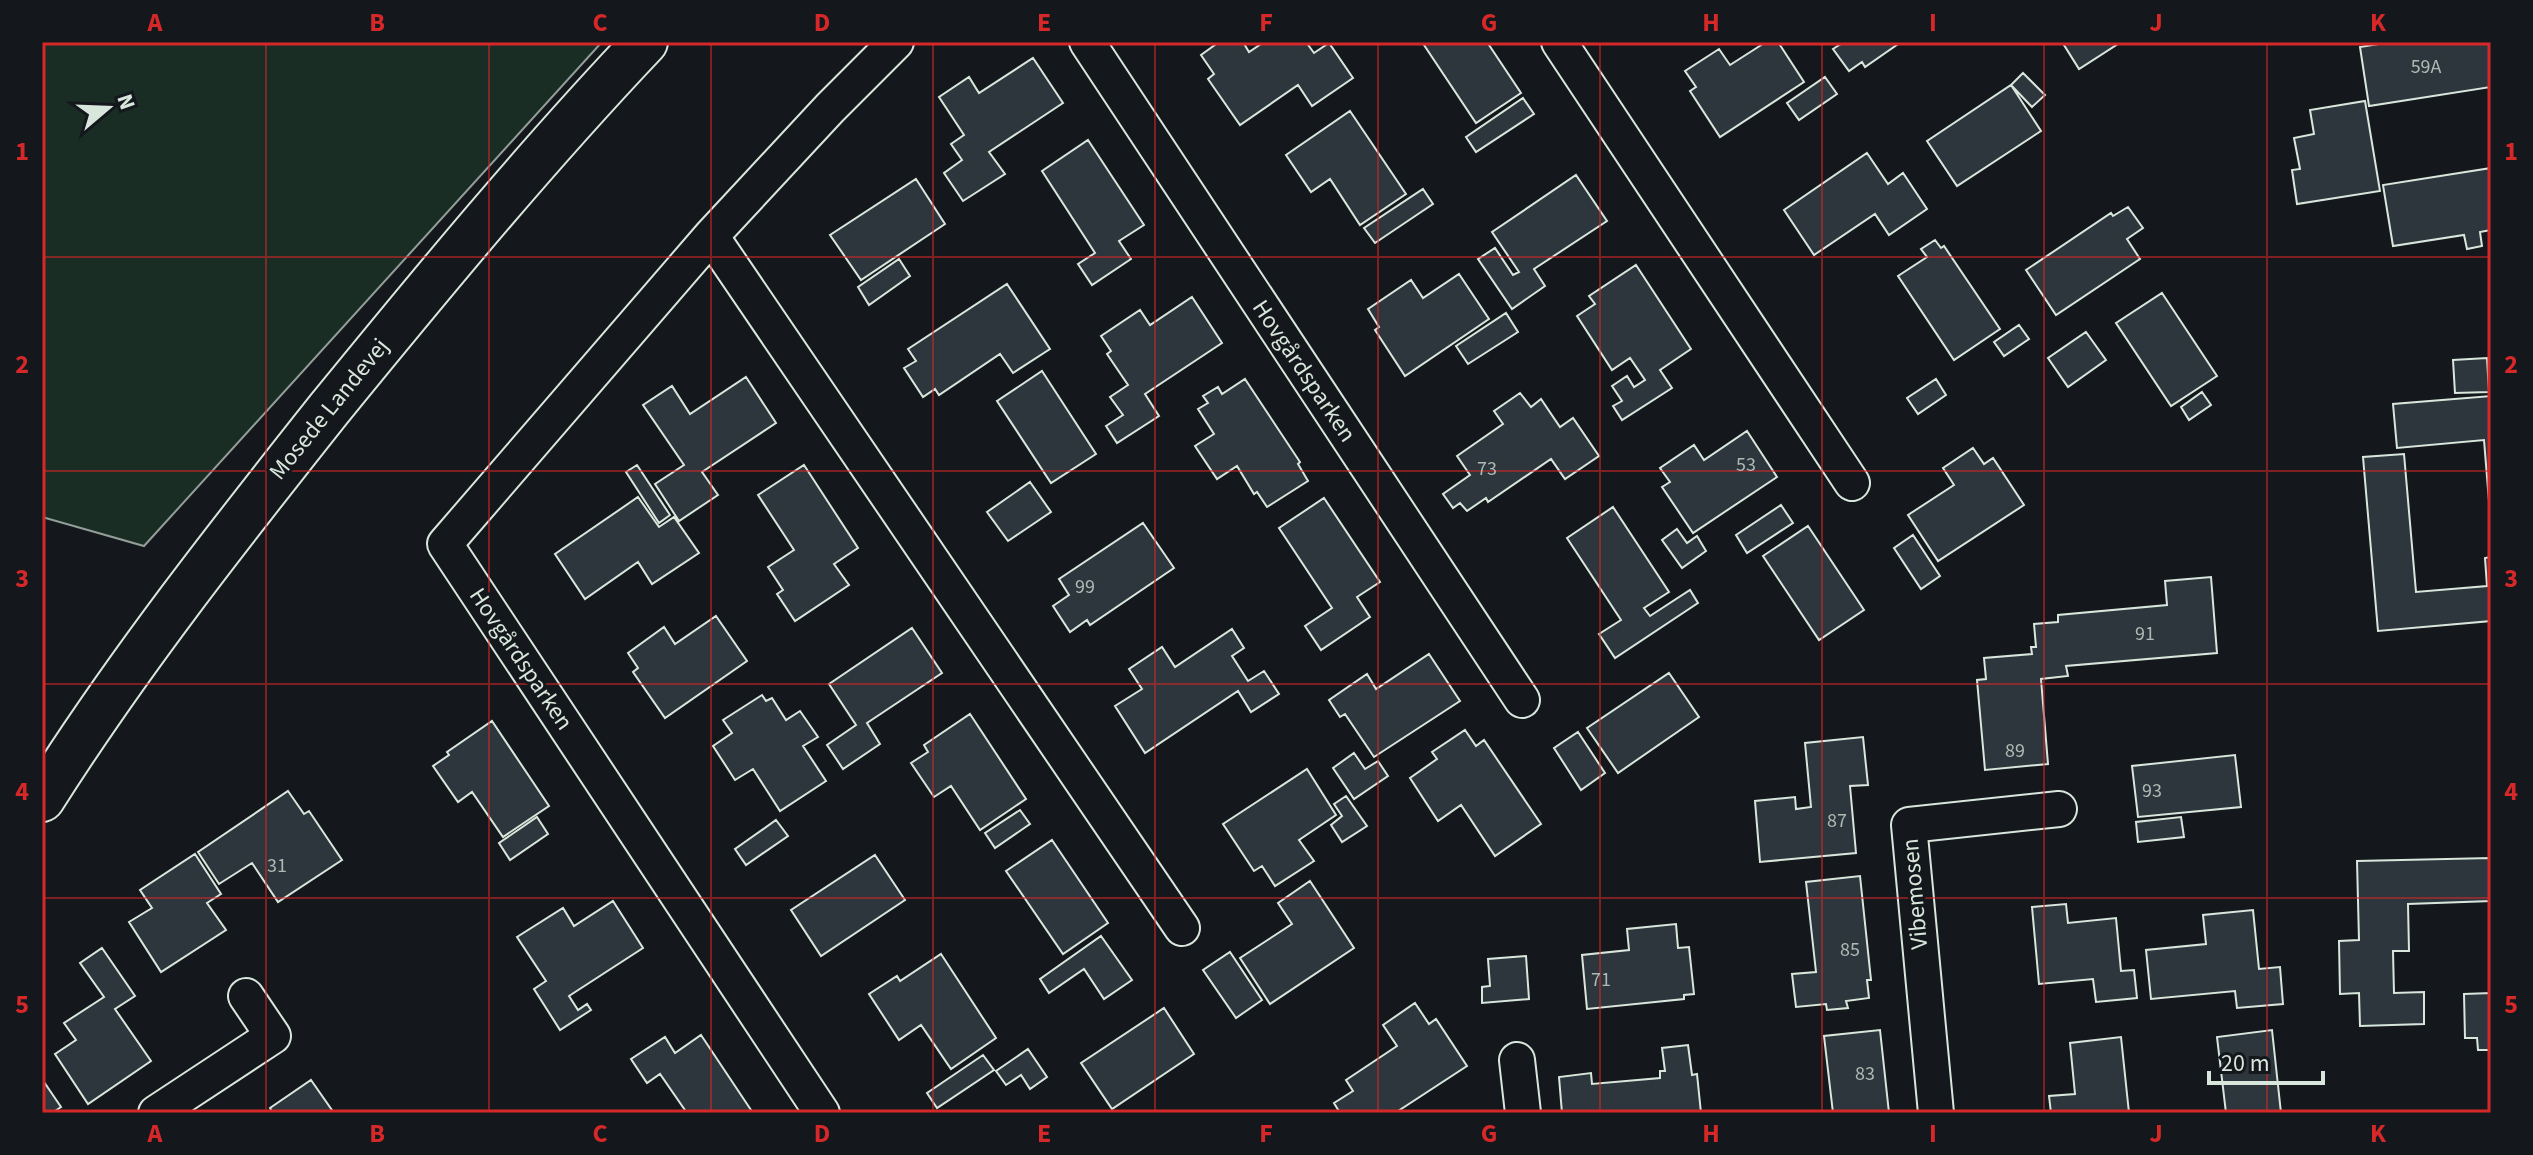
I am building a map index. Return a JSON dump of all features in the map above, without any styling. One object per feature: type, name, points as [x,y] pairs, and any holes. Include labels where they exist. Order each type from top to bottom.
[{"type":"main road","name":"Mosede Landevej","points":[[42,799],[83,734],[250,508],[426,289],[645,42]]},
{"type":"street","name":"Hovgårdsparken","points":[[822,1113],[445,544],[711,236],[896,42]]},
{"type":"street","name":"Hovgårdsparken","points":[[1087,42],[1522,700]]},
{"type":"street","points":[[1559,42],[1852,483]]},
{"type":"street","points":[[711,236],[1182,928]]},
{"type":"street","name":"Vibemosen","points":[[1936,1113],[1909,825],[2059,809]]},
{"type":"street","points":[[156,1113],[273,1036],[246,996]]},
{"type":"street","points":[[1515,1109],[1517,1060]]},
{"type":"green space","points":[[42,42],[602,42],[144,546],[42,517]]},
{"type":"building","points":[[1219,42],[1243,42],[1249,52],[1264,42],[1306,42],[1314,53],[1329,43],[1353,78],[1312,106],[1298,85],[1240,125],[1208,79],[1214,74],[1201,55]]},
{"type":"building","points":[[1422,42],[1487,42],[1521,93],[1476,123]]},
{"type":"building","points":[[1766,42],[1778,42],[1804,82],[1720,137],[1690,91],[1696,87],[1685,71],[1719,49],[1730,65]]},
{"type":"building","points":[[1844,42],[1901,42],[1865,67],[1862,62],[1849,71],[1833,49]]},
{"type":"building","points":[[2069,42],[2121,42],[2079,69],[2064,45]]},
{"type":"building","points":[[2391,42],[2491,42],[2491,87],[2369,106],[2360,47]]},
{"type":"building","points":[[1033,58],[1063,103],[989,152],[1005,174],[963,201],[944,173],[962,160],[951,144],[964,135],[939,97],[969,77],[979,93]]},
{"type":"building","points":[[2023,73],[2045,95],[2032,107],[2011,85]]},
{"type":"building","points":[[1825,77],[1837,94],[1799,120],[1787,103]]},
{"type":"building","points":[[2011,85],[2041,131],[1957,186],[1927,141]]},
{"type":"building","points":[[1523,98],[1534,114],[1476,152],[1466,137]]},
{"type":"building","points":[[2365,101],[2380,191],[2297,204],[2292,170],[2300,169],[2294,138],[2314,134],[2310,110]]},
{"type":"building","points":[[1350,111],[1406,194],[1360,225],[1330,179],[1311,192],[1286,155]]},
{"type":"building","points":[[1088,140],[1144,225],[1119,241],[1131,259],[1092,285],[1078,264],[1095,253],[1042,171]]},
{"type":"building","points":[[1867,153],[1888,184],[1903,173],[1927,209],[1889,235],[1875,214],[1814,255],[1784,210]]},
{"type":"building","points":[[2491,168],[2491,230],[2480,232],[2482,246],[2467,249],[2464,235],[2393,246],[2383,185]]},
{"type":"building","points":[[1576,175],[1607,221],[1534,269],[1545,286],[1512,309],[1478,259],[1495,248],[1513,275],[1519,272],[1492,232]]},
{"type":"building","points":[[916,179],[945,224],[861,280],[830,235]]},
{"type":"building","points":[[1423,189],[1433,204],[1375,243],[1364,228]]},
{"type":"building","points":[[2128,207],[2143,228],[2127,239],[2140,259],[2056,315],[2026,270],[2111,213],[2113,216]]},
{"type":"building","points":[[1935,240],[1941,248],[1944,246],[2000,329],[1954,360],[1898,276],[1927,257],[1921,249]]},
{"type":"building","points":[[899,259],[910,276],[869,305],[858,287]]},
{"type":"building","points":[[1636,265],[1691,349],[1660,370],[1672,388],[1622,420],[1613,406],[1622,401],[1612,386],[1627,376],[1634,387],[1645,380],[1630,358],[1612,370],[1577,316],[1595,304],[1589,296]]},
{"type":"building","points":[[1459,274],[1489,319],[1405,376],[1375,330],[1379,327],[1368,309],[1411,280],[1423,298]]},
{"type":"building","points":[[1007,284],[1050,349],[1013,373],[1000,354],[939,395],[935,389],[923,397],[904,368],[916,361],[908,349]]},
{"type":"building","points":[[2162,293],[2217,376],[2171,406],[2116,323]]},
{"type":"building","points":[[1192,297],[1222,343],[1145,394],[1159,416],[1117,443],[1106,426],[1123,415],[1110,397],[1128,385],[1107,354],[1111,351],[1101,336],[1140,310],[1150,325]]},
{"type":"building","points":[[1506,313],[1518,332],[1468,364],[1456,346]]},
{"type":"building","points":[[2019,325],[2029,339],[2004,356],[1994,342]]},
{"type":"building","points":[[2086,332],[2106,360],[2068,387],[2048,358]]},
{"type":"building","points":[[2487,358],[2489,392],[2455,393],[2453,360]]},
{"type":"building","points":[[1042,371],[1096,454],[1051,483],[997,401]]},
{"type":"building","points":[[746,377],[776,423],[702,472],[718,495],[679,521],[655,484],[684,465],[643,405],[672,386],[690,414]]},
{"type":"building","points":[[1245,379],[1300,462],[1298,464],[1308,481],[1267,507],[1257,492],[1254,494],[1237,466],[1217,479],[1195,446],[1214,434],[1198,409],[1208,403],[1203,396],[1218,387],[1222,394]]},
{"type":"building","points":[[1936,379],[1946,395],[1918,414],[1907,398]]},
{"type":"building","points":[[2202,392],[2211,405],[2189,420],[2181,407]]},
{"type":"building","points":[[1520,393],[1531,407],[1541,399],[1560,427],[1573,418],[1599,456],[1565,479],[1551,459],[1488,502],[1486,498],[1467,511],[1460,503],[1453,508],[1443,494],[1470,475],[1457,456],[1503,424],[1494,411]]},
{"type":"building","points":[[2491,396],[2491,526],[2484,440],[2397,448],[2393,404]]},
{"type":"building","points":[[1747,431],[1777,477],[1693,533],[1662,487],[1670,482],[1660,468],[1694,445],[1704,460]]},
{"type":"building","points":[[1973,448],[1984,464],[1993,458],[2024,505],[1938,561],[1908,515],[1954,485],[1943,468]]},
{"type":"building","points":[[2404,454],[2416,592],[2487,586],[2485,558],[2491,557],[2491,621],[2378,631],[2363,457]]},
{"type":"building","points":[[637,465],[670,515],[659,523],[626,472]]},
{"type":"building","points":[[804,465],[858,548],[834,564],[849,585],[795,621],[777,594],[783,590],[768,567],[794,550],[758,495]]},
{"type":"building","points":[[1030,482],[1051,512],[1008,541],[987,512]]},
{"type":"building","points":[[638,497],[659,527],[674,517],[699,553],[652,584],[638,562],[585,599],[555,554]]},
{"type":"building","points":[[1324,498],[1380,582],[1357,597],[1370,617],[1321,650],[1305,626],[1332,608],[1279,528]]},
{"type":"building","points":[[1781,505],[1793,523],[1747,553],[1736,535]]},
{"type":"building","points":[[1613,507],[1669,592],[1644,608],[1650,616],[1690,590],[1698,603],[1615,658],[1599,634],[1621,620],[1567,538]]},
{"type":"building","points":[[1143,523],[1174,568],[1090,625],[1087,620],[1070,632],[1053,606],[1069,595],[1059,579]]},
{"type":"building","points":[[1808,526],[1864,610],[1819,640],[1763,556]]},
{"type":"building","points":[[1677,529],[1687,543],[1697,536],[1706,551],[1682,568],[1662,540]]},
{"type":"building","points":[[1913,535],[1940,576],[1921,589],[1894,548]]},
{"type":"building","points":[[2211,577],[2217,653],[2066,666],[2068,676],[2041,679],[2048,764],[1985,770],[1977,680],[1986,679],[1984,658],[2032,654],[2031,647],[2036,647],[2034,624],[2058,622],[2058,615],[2167,605],[2165,581]]},
{"type":"building","points":[[716,616],[747,661],[665,718],[633,672],[638,668],[628,653],[664,627],[675,644]]},
{"type":"building","points":[[912,628],[942,673],[867,723],[880,744],[843,769],[827,745],[856,725],[829,684]]},
{"type":"building","points":[[1232,629],[1244,648],[1232,656],[1248,681],[1264,671],[1279,694],[1251,712],[1238,691],[1145,753],[1115,706],[1142,689],[1129,669],[1162,647],[1175,667]]},
{"type":"building","points":[[1429,654],[1460,701],[1374,757],[1345,714],[1340,717],[1329,700],[1367,674],[1376,689]]},
{"type":"building","points":[[1669,673],[1699,717],[1618,773],[1587,728]]},
{"type":"building","points":[[762,695],[766,701],[772,698],[786,720],[800,711],[818,737],[803,746],[826,781],[780,811],[753,769],[735,780],[713,746],[732,733],[723,720]]},
{"type":"building","points":[[970,714],[1026,799],[980,830],[951,786],[934,797],[911,763],[928,752],[924,745]]},
{"type":"building","points":[[492,721],[549,806],[503,837],[472,792],[458,802],[433,766],[449,755],[447,752]]},
{"type":"building","points":[[1465,730],[1476,746],[1484,740],[1541,824],[1495,856],[1461,805],[1438,821],[1410,778],[1437,759],[1432,752]]},
{"type":"building","points":[[1578,732],[1605,773],[1581,790],[1554,748]]},
{"type":"building","points":[[1863,737],[1868,785],[1850,786],[1856,853],[1760,862],[1755,801],[1795,797],[1796,809],[1811,807],[1805,743]]},
{"type":"building","points":[[1354,753],[1365,769],[1378,761],[1388,776],[1354,799],[1333,768]]},
{"type":"building","points":[[2235,755],[2241,807],[2138,817],[2132,766]]},
{"type":"building","points":[[1307,769],[1336,815],[1299,840],[1314,861],[1275,886],[1262,866],[1254,871],[1223,824]]},
{"type":"building","points":[[288,791],[304,814],[309,811],[342,860],[278,902],[252,863],[219,884],[198,852]]},
{"type":"building","points":[[1346,796],[1367,826],[1342,842],[1331,825],[1342,816],[1334,804]]},
{"type":"building","points":[[1020,810],[1030,824],[995,848],[985,833]]},
{"type":"building","points":[[537,817],[548,834],[510,860],[499,843]]},
{"type":"building","points":[[2181,817],[2184,837],[2138,842],[2136,822]]},
{"type":"building","points":[[776,820],[788,836],[746,865],[735,849]]},
{"type":"building","points":[[1052,840],[1108,923],[1063,954],[1006,871]]},
{"type":"building","points":[[195,854],[221,894],[207,903],[226,930],[161,972],[129,922],[152,908],[140,890]]},
{"type":"building","points":[[875,855],[905,900],[821,956],[791,910]]},
{"type":"building","points":[[2491,858],[2491,901],[2408,904],[2409,951],[2393,951],[2394,993],[2424,992],[2424,1024],[2360,1026],[2359,993],[2340,994],[2339,941],[2359,940],[2357,861]]},
{"type":"building","points":[[1860,876],[1871,980],[1867,980],[1869,998],[1846,1001],[1848,1008],[1827,1010],[1826,1004],[1796,1007],[1792,974],[1816,972],[1806,882]]},
{"type":"building","points":[[1310,881],[1354,948],[1270,1004],[1240,958],[1292,924],[1278,903]]},
{"type":"building","points":[[613,901],[643,948],[569,996],[578,1010],[587,1004],[591,1010],[560,1030],[534,989],[546,981],[517,937],[563,908],[574,926]]},
{"type":"building","points":[[2066,904],[2068,923],[2116,918],[2121,971],[2134,970],[2137,998],[2096,1002],[2093,979],[2039,984],[2032,907]]},
{"type":"building","points":[[2253,910],[2259,969],[2280,967],[2283,1004],[2237,1008],[2235,991],[2151,999],[2146,950],[2206,944],[2203,915]]},
{"type":"building","points":[[1676,924],[1678,948],[1689,947],[1694,994],[1684,995],[1684,999],[1587,1009],[1582,955],[1629,950],[1627,929]]},
{"type":"building","points":[[1101,936],[1132,980],[1104,999],[1084,969],[1049,993],[1040,979]]},
{"type":"building","points":[[102,948],[135,996],[115,1009],[151,1061],[88,1104],[55,1054],[76,1040],[64,1023],[104,997],[80,963]]},
{"type":"building","points":[[1230,952],[1262,1000],[1236,1018],[1203,970]]},
{"type":"building","points":[[941,954],[996,1038],[951,1069],[921,1025],[899,1040],[869,994],[897,976],[900,981]]},
{"type":"building","points":[[1526,956],[1529,999],[1482,1003],[1482,987],[1490,986],[1488,959]]},
{"type":"building","points":[[2491,993],[2491,1050],[2478,1050],[2477,1038],[2465,1038],[2464,994]]},
{"type":"building","points":[[1415,1003],[1429,1024],[1436,1019],[1467,1066],[1395,1113],[1340,1113],[1334,1103],[1353,1091],[1346,1080],[1397,1046],[1383,1025]]},
{"type":"building","points":[[1164,1008],[1194,1054],[1112,1109],[1081,1063]]},
{"type":"building","points":[[1880,1030],[1889,1113],[1833,1113],[1824,1036]]},
{"type":"building","points":[[2272,1030],[2281,1113],[2226,1113],[2217,1037]]},
{"type":"building","points":[[701,1035],[753,1113],[687,1113],[660,1074],[647,1083],[631,1059],[665,1037],[675,1053]]},
{"type":"building","points":[[2121,1037],[2129,1113],[2051,1113],[2049,1096],[2075,1094],[2070,1043]]},
{"type":"building","points":[[1688,1045],[1692,1075],[1697,1074],[1701,1113],[1562,1113],[1559,1077],[1591,1073],[1592,1084],[1660,1078],[1660,1071],[1665,1071],[1662,1048]]},
{"type":"building","points":[[1028,1049],[1047,1077],[1030,1089],[1021,1075],[1006,1085],[996,1071]]},
{"type":"building","points":[[983,1055],[994,1070],[937,1108],[927,1093]]},
{"type":"building","points":[[42,1079],[61,1107],[52,1113],[42,1113]]},
{"type":"building","points":[[311,1080],[334,1113],[273,1113],[270,1108]]}]
